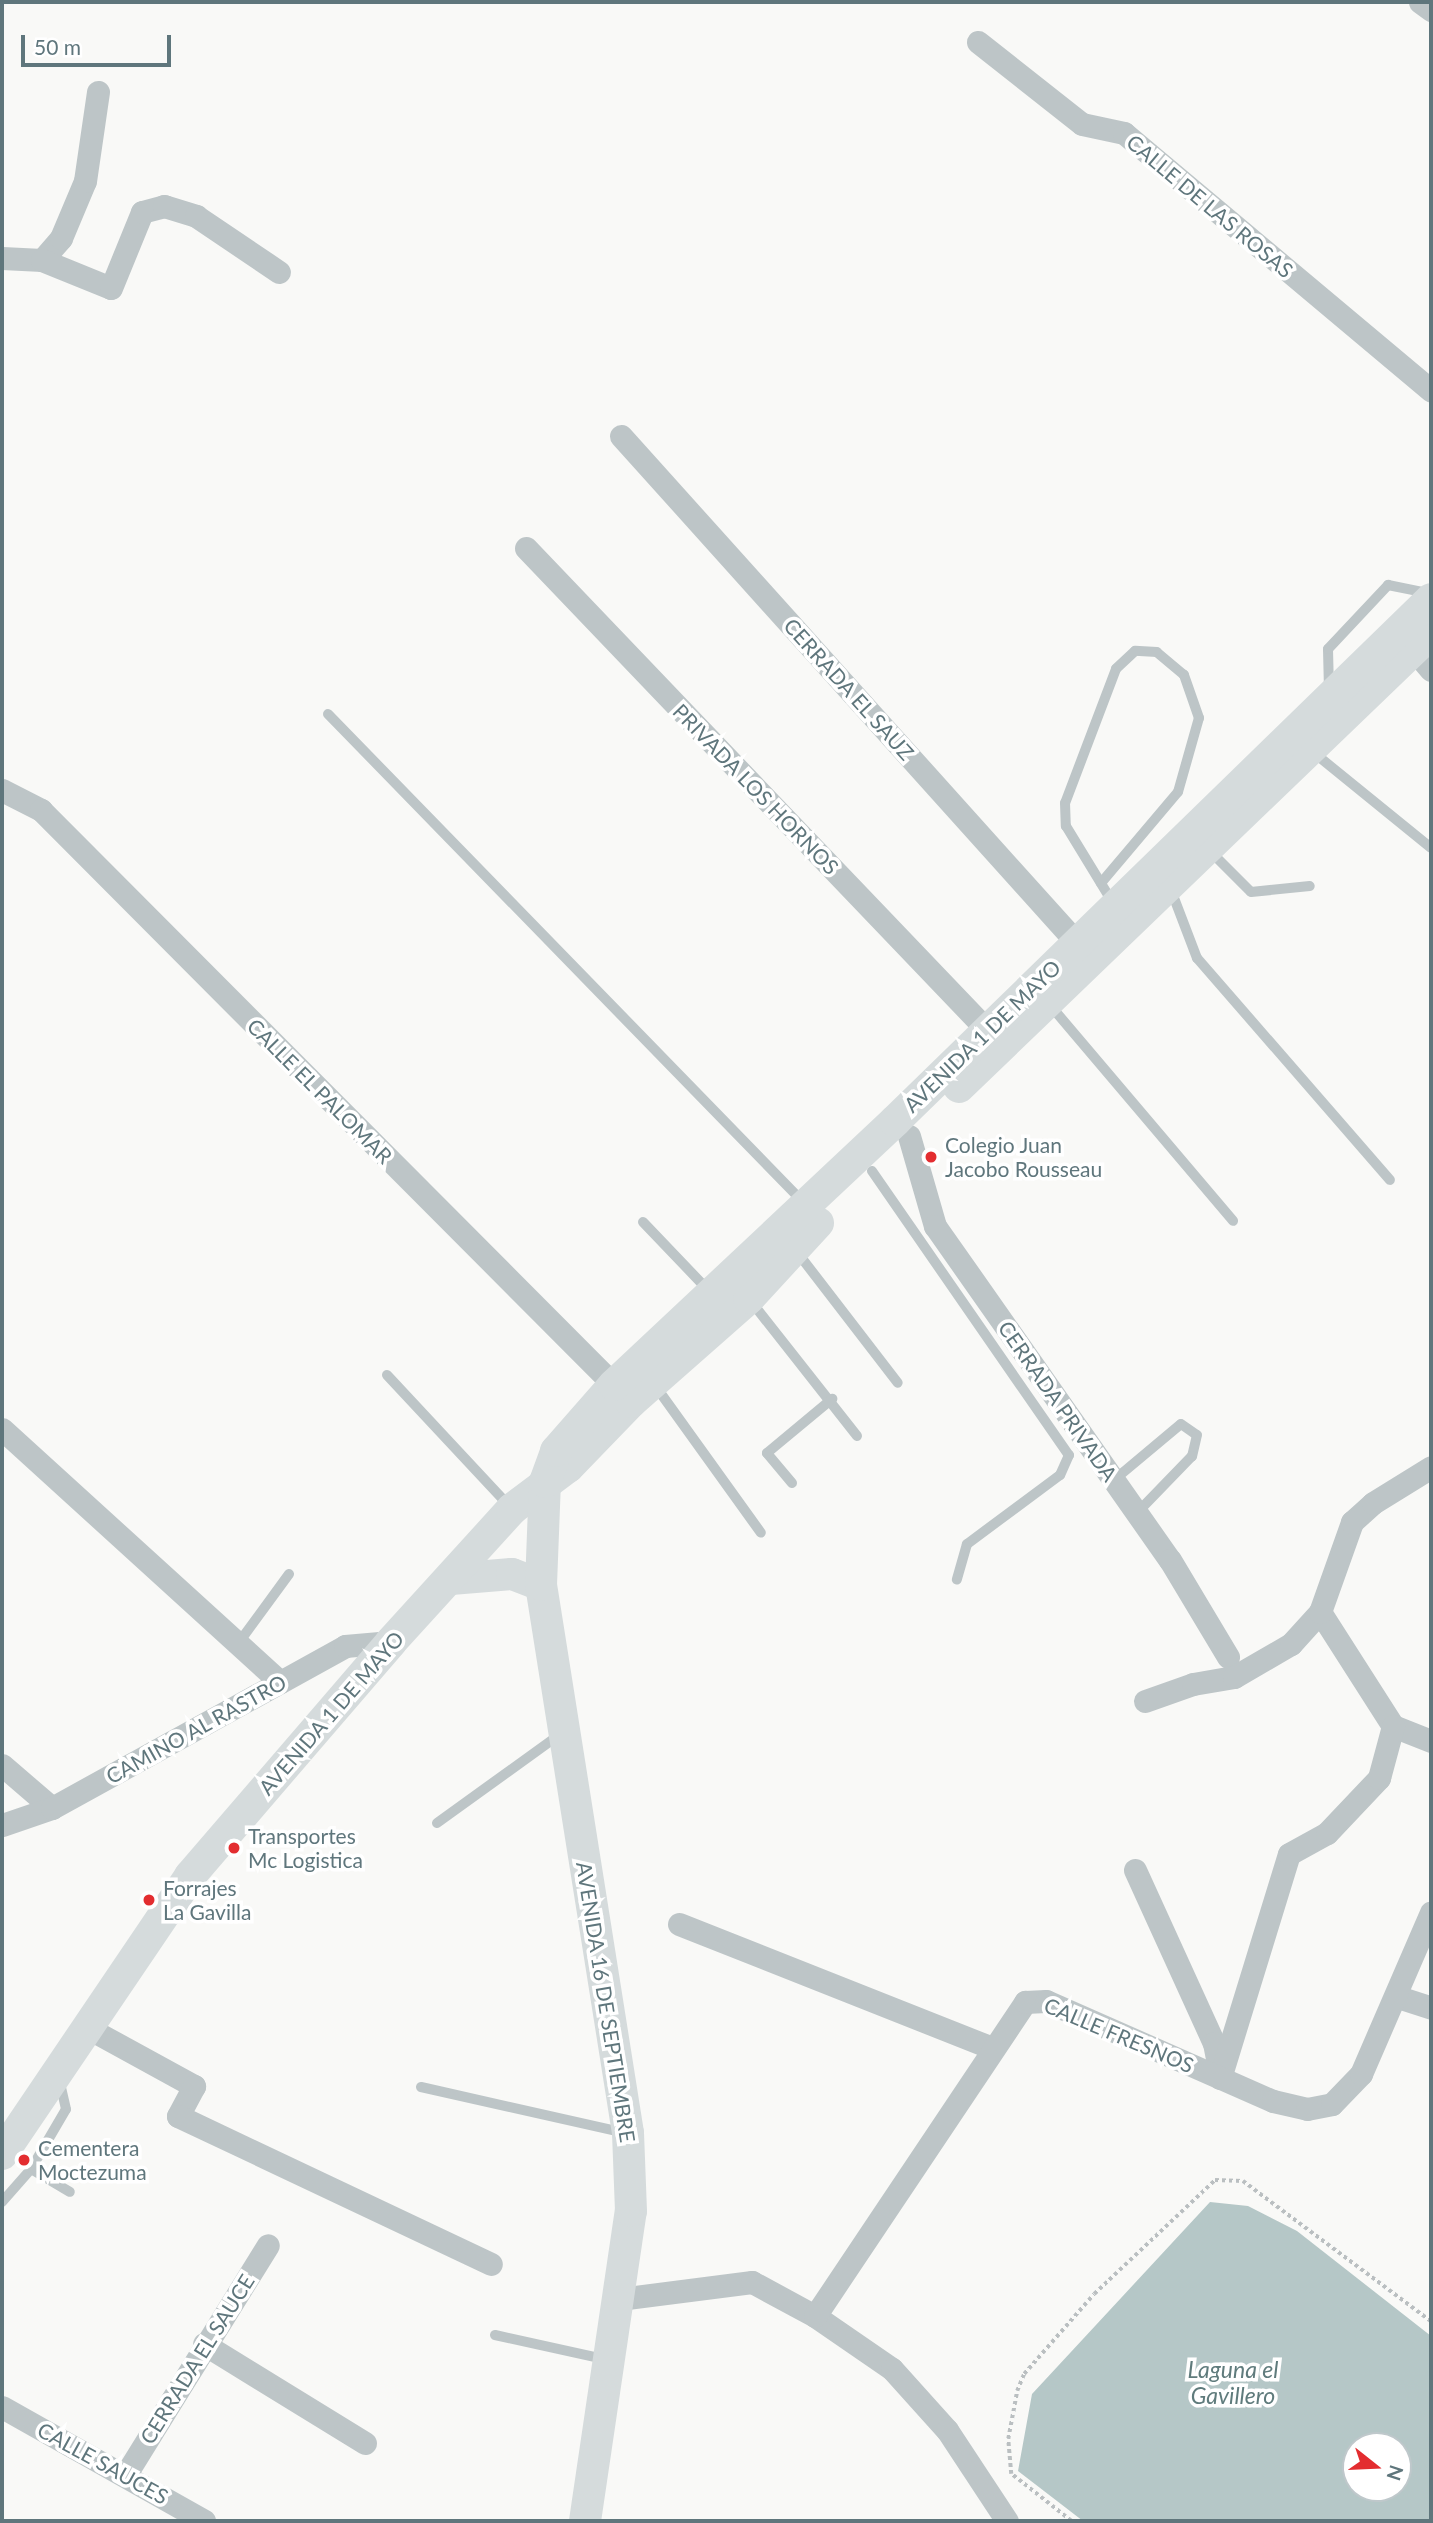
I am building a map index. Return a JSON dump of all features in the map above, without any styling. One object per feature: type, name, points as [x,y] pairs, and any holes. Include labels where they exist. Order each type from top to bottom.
[{"type":"main road","name":"AVENIDA 1 DE MAYO","points":[[633,1390],[711,1293],[807,1206],[1077,943],[1107,893],[1329,697],[1431,596]]},
{"type":"main road","name":"AVENIDA 1 DE MAYO","points":[[2,2154],[58,2075],[190,1876],[391,1642],[451,1579],[488,1534],[512,1509],[545,1482],[556,1451],[749,1298],[793,1247],[1168,884],[1311,750],[1426,651]]},
{"type":"main road","name":"AVENIDA 16 DE SEPTIEMBRE","points":[[545,1482],[541,1585],[628,2133],[631,2211],[611,2361],[585,2521]]},
{"type":"main road","points":[[488,1534],[520,1537],[541,1550]]},
{"type":"main road","points":[[451,1579],[512,1574],[541,1585]]},
{"type":"street","points":[[1420,2],[1431,10]]},
{"type":"street","name":"CALLE DE LAS ROSAS","points":[[978,41],[1082,124],[1124,133],[1431,391]]},
{"type":"street","points":[[42,260],[61,238],[85,181],[98,92]]},
{"type":"street","points":[[2,258],[42,260],[111,288],[142,212],[164,206],[196,216],[279,272]]},
{"type":"street","name":"CERRADA EL SAUZ","points":[[621,436],[1077,943]]},
{"type":"street","name":"PRIVADA LOS HORNOS","points":[[526,548],[987,1030]]},
{"type":"street","name":"CALLE EL PALOMAR","points":[[8,793],[41,810],[633,1390]]},
{"type":"street","name":"CERRADA PRIVADA","points":[[909,1136],[935,1226],[1137,1513],[1228,1657]]},
{"type":"street","points":[[2,1429],[240,1641],[280,1682]]},
{"type":"street","points":[[1145,1701],[1193,1684],[1234,1677],[1291,1644],[1320,1612],[1352,1522],[1373,1503],[1431,1467]]},
{"type":"street","points":[[1320,1612],[1393,1726],[1431,1741]]},
{"type":"street","name":"CAMINO AL RASTRO","points":[[2,1825],[52,1808],[345,1646],[391,1642]]},
{"type":"street","points":[[1220,2078],[1289,1854],[1328,1833],[1379,1778],[1393,1726]]},
{"type":"street","points":[[2,1765],[52,1808]]},
{"type":"street","points":[[1135,1870],[1214,2043],[1220,2078]]},
{"type":"street","name":"CALLE FRESNOS","points":[[815,2316],[1025,2002],[1035,1998],[1273,2101],[1307,2109],[1332,2104],[1361,2074],[1398,1997],[1431,1912]]},
{"type":"street","points":[[679,1924],[992,2048]]},
{"type":"street","points":[[1398,1997],[1431,2008]]},
{"type":"street","points":[[88,2028],[194,2086],[178,2116],[491,2264]]},
{"type":"street","name":"CERRADA EL SAUCE","points":[[126,2474],[204,2344],[268,2245]]},
{"type":"street","points":[[618,2298],[752,2282],[815,2316],[892,2369],[947,2430],[997,2517]]},
{"type":"street","points":[[204,2344],[365,2443]]},
{"type":"street","name":"CALLE SAUCES","points":[[2,2407],[126,2474],[205,2521]]},
{"type":"lane","points":[[1135,650],[1157,652],[1184,675],[1199,718],[1178,792],[1107,893],[1066,826],[1066,803],[1116,669],[1135,650]]},
{"type":"lane","points":[[328,714],[807,1206]]},
{"type":"lane","points":[[1311,750],[1431,848]]},
{"type":"lane","points":[[1207,848],[1251,892],[1310,886]]},
{"type":"lane","points":[[1168,884],[1197,958],[1390,1180]]},
{"type":"lane","points":[[1048,1003],[1233,1221]]},
{"type":"lane","points":[[872,1171],[1069,1455],[1060,1475],[967,1544],[957,1580]]},
{"type":"lane","points":[[643,1222],[711,1293]]},
{"type":"lane","points":[[793,1247],[898,1383]]},
{"type":"lane","points":[[749,1298],[832,1399],[857,1436]]},
{"type":"lane","points":[[387,1376],[512,1509]]},
{"type":"lane","points":[[633,1390],[761,1533]]},
{"type":"lane","points":[[792,1483],[767,1453],[832,1399]]},
{"type":"lane","points":[[1114,1480],[1181,1424],[1197,1435],[1192,1456],[1137,1513]]},
{"type":"lane","points":[[240,1641],[289,1574]]},
{"type":"lane","points":[[437,1823],[564,1731]]},
{"type":"lane","points":[[2,2202],[31,2169],[66,2109],[58,2075]]},
{"type":"lane","points":[[421,2087],[628,2133]]},
{"type":"lane","points":[[31,2169],[70,2192]]},
{"type":"lane","points":[[495,2335],[611,2361]]},
{"type":"path","points":[[1071,2521],[1011,2474],[1008,2439],[1017,2391],[1024,2374],[1094,2294],[1215,2180],[1243,2181],[1431,2321]]},
{"type":"water","name":"Laguna el Gavillero","points":[[1210,2202],[1248,2206],[1297,2231],[1431,2336],[1431,2521],[1083,2521],[1018,2471],[1032,2394]]},
{"type":"place","name":"Colegio Juan Jacobo Rousseau","points":[[931,1157]]},
{"type":"place","name":"Transportes Mc Logistica","points":[[234,1848]]},
{"type":"place","name":"Forrajes La Gavilla","points":[[149,1900]]},
{"type":"place","name":"Cementera Moctezuma","points":[[24,2160]]}]
